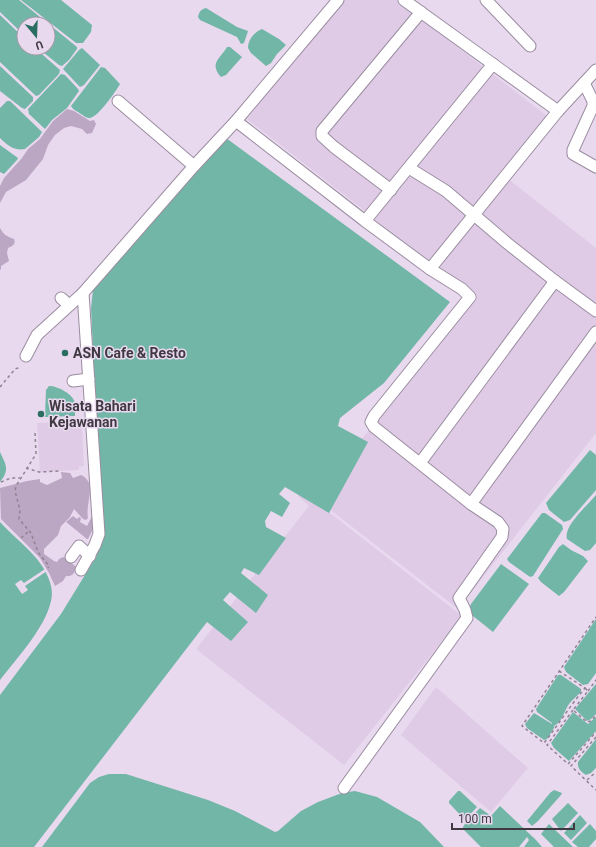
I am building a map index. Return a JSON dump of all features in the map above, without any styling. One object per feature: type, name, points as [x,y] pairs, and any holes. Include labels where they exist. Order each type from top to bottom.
[{"type":"street","points":[[26,356],[37,335],[65,302],[83,293],[194,166],[236,121],[338,0]]},
{"type":"street","points":[[404,0],[558,111]]},
{"type":"street","points":[[486,0],[530,46]]},
{"type":"street","points":[[391,190],[334,147],[322,136],[322,131],[421,12]]},
{"type":"street","points":[[365,221],[493,64]]},
{"type":"street","points":[[430,269],[558,111],[596,70]]},
{"type":"street","points":[[584,83],[594,106],[572,150],[573,154],[596,167]]},
{"type":"street","points":[[118,101],[194,166]]},
{"type":"street","points":[[236,121],[365,221],[430,269],[462,289],[470,297],[370,422],[471,504],[498,522],[503,529],[502,537],[459,598],[466,610],[467,618],[344,788]]},
{"type":"street","points":[[409,168],[446,191],[507,243],[596,311]]},
{"type":"street","points":[[420,463],[555,281]]},
{"type":"street","points":[[81,570],[90,556],[99,534],[83,293]]},
{"type":"street","points":[[471,504],[596,332]]},
{"type":"street","points":[[73,381],[89,379]]},
{"type":"street","points":[[71,557],[79,546],[90,556]]},
{"type":"path","points":[[0,387],[15,369],[21,367]]},
{"type":"path","points":[[36,433],[36,454],[20,478],[15,491],[20,510],[19,519],[29,531],[38,552],[49,566],[48,568]]},
{"type":"path","points":[[26,468],[39,472],[59,471]]},
{"type":"path","points":[[1,482],[11,478],[20,478]]},
{"type":"path","points":[[21,538],[29,531]]},
{"type":"path","points":[[585,688],[570,706],[566,714],[544,743],[522,726],[596,617]]},
{"type":"path","points":[[559,671],[588,691]]},
{"type":"path","points":[[596,680],[572,710],[547,746],[568,764],[596,732]]},
{"type":"path","points":[[572,710],[587,722],[591,721],[596,715]]},
{"type":"path","points":[[596,737],[571,766],[596,790]]},
{"type":"path","points":[[587,781],[596,772]]},
{"type":"shaded area","points":[[0,0],[19,0],[39,16],[16,16],[16,27],[0,12]]},
{"type":"shaded area","points":[[21,0],[61,0],[92,25],[91,32],[83,43],[76,43],[56,27],[56,16],[41,16]]},
{"type":"shaded area","points":[[340,0],[397,0],[547,116],[502,174],[596,248],[596,433],[458,609],[315,498],[470,302],[370,224],[374,218],[247,119]]},
{"type":"shaded area","points":[[206,8],[237,27],[248,31],[244,43],[241,44],[237,37],[200,20],[198,17],[200,12]]},
{"type":"shaded area","points":[[0,15],[16,30],[16,56],[44,56],[60,70],[59,74],[39,95],[36,96],[0,62]]},
{"type":"shaded area","points":[[262,29],[286,45],[271,63],[266,66],[251,53],[248,48],[252,37],[256,32]]},
{"type":"shaded area","points":[[56,30],[77,47],[69,60],[62,66],[48,56],[56,56]]},
{"type":"shaded area","points":[[227,47],[230,47],[242,57],[226,75],[221,77],[216,65],[217,61]]},
{"type":"shaded area","points":[[82,48],[100,65],[84,85],[80,87],[63,69]]},
{"type":"shaded area","points":[[0,66],[33,97],[33,101],[25,109],[0,91]]},
{"type":"shaded area","points":[[101,67],[105,68],[120,84],[101,110],[97,114],[88,118],[71,106]]},
{"type":"shaded area","points":[[61,74],[65,75],[79,91],[67,108],[52,120],[45,129],[29,114],[28,109]]},
{"type":"shaded area","points":[[7,101],[10,101],[42,132],[39,137],[25,149],[14,148],[0,138],[0,108]]},
{"type":"shaded area","points":[[67,109],[74,111],[90,121],[94,120],[96,124],[92,133],[87,134],[82,129],[71,126],[64,128],[55,135],[48,145],[43,159],[26,180],[6,192],[0,203],[0,186],[4,178],[28,149],[40,139],[53,121]]},
{"type":"shaded area","points":[[226,138],[450,302],[384,383],[340,418],[338,426],[368,442],[329,513],[285,487],[279,494],[290,503],[282,517],[271,511],[265,521],[266,527],[286,538],[259,575],[244,568],[241,573],[268,595],[256,613],[230,592],[223,600],[248,622],[231,641],[207,622],[34,847],[0,847],[0,695],[61,614],[96,557],[100,547],[102,534],[91,308],[93,290]]},
{"type":"shaded area","points":[[0,145],[18,158],[4,174],[0,172]]},
{"type":"shaded area","points":[[0,228],[6,235],[14,239],[15,242],[13,246],[8,248],[7,253],[9,261],[1,266],[0,270]]},
{"type":"shaded area","points":[[49,386],[61,389],[74,400],[75,416],[45,417],[46,390]]},
{"type":"shaded area","points":[[70,418],[73,418],[73,427],[82,427],[84,466],[79,467],[79,470],[40,472],[37,423],[70,422]]},
{"type":"shaded area","points":[[590,450],[596,455],[596,490],[570,520],[564,522],[549,510],[546,503]]},
{"type":"shaded area","points":[[0,452],[4,460],[6,471],[0,482]]},
{"type":"shaded area","points":[[61,472],[70,473],[73,478],[81,475],[86,478],[89,483],[90,494],[88,518],[86,520],[83,519],[74,509],[70,517],[61,526],[58,535],[44,549],[44,554],[54,561],[57,562],[63,557],[76,567],[73,574],[66,576],[63,581],[55,586],[40,558],[1,519],[0,488],[40,479],[40,482],[47,485],[62,478]]},
{"type":"shaded area","points":[[302,491],[462,616],[344,765],[196,649],[309,506],[298,496]]},
{"type":"shaded area","points":[[596,495],[596,543],[590,550],[585,551],[567,539],[567,534],[572,522]]},
{"type":"shaded area","points":[[542,513],[545,513],[562,525],[563,529],[533,576],[530,577],[507,559]]},
{"type":"shaded area","points":[[73,516],[77,519],[79,517],[81,518],[80,522],[87,526],[92,516],[93,529],[88,539],[66,522]]},
{"type":"shaded area","points":[[0,522],[40,563],[51,584],[52,596],[48,611],[37,632],[0,680]]},
{"type":"shaded area","points":[[563,544],[583,556],[588,561],[564,592],[559,596],[538,578],[559,547]]},
{"type":"shaded area","points":[[501,564],[529,584],[493,632],[468,612],[471,604]]},
{"type":"shaded area","points":[[596,619],[596,673],[588,684],[583,685],[566,672],[564,667]]},
{"type":"shaded area","points":[[558,675],[561,675],[581,689],[581,692],[569,704],[561,719],[554,726],[547,739],[544,740],[527,728],[525,724],[534,713],[552,724],[537,712],[536,709]]},
{"type":"shaded area","points":[[596,684],[596,714],[587,721],[575,709]]},
{"type":"shaded area","points":[[436,687],[528,768],[491,812],[401,735]]},
{"type":"shaded area","points":[[573,712],[588,724],[596,717],[596,731],[569,761],[554,748],[551,743]]},
{"type":"shaded area","points":[[596,739],[596,768],[591,773],[586,775],[580,770],[578,762]]},
{"type":"shaded area","points":[[109,774],[126,774],[208,800],[235,811],[275,832],[301,811],[318,802],[342,793],[355,791],[377,797],[420,822],[444,847],[42,847],[90,783],[99,777]]},
{"type":"shaded area","points":[[554,790],[562,793],[561,795],[532,826],[527,821]]},
{"type":"shaded area","points":[[458,791],[460,791],[477,807],[465,820],[449,803]]},
{"type":"shaded area","points":[[568,803],[578,813],[561,831],[552,819]]},
{"type":"shaded area","points":[[500,806],[542,847],[524,847],[529,840],[527,837],[519,847],[481,847],[463,829],[465,824],[480,808],[491,816]]},
{"type":"shaded area","points":[[580,815],[587,823],[571,840],[564,833]]},
{"type":"shaded area","points":[[549,824],[573,847],[554,847],[541,834]]},
{"type":"shaded area","points":[[590,824],[596,831],[596,839],[589,847],[578,847],[572,842]]},
{"type":"pier","points":[[45,569],[47,571],[25,586],[28,590],[22,594],[15,584],[21,580],[24,583]]},
{"type":"place","name":"ASN Cafe & Resto","points":[[65,353]]},
{"type":"place","name":"Wisata Bahari Kejawanan","points":[[41,414]]}]
